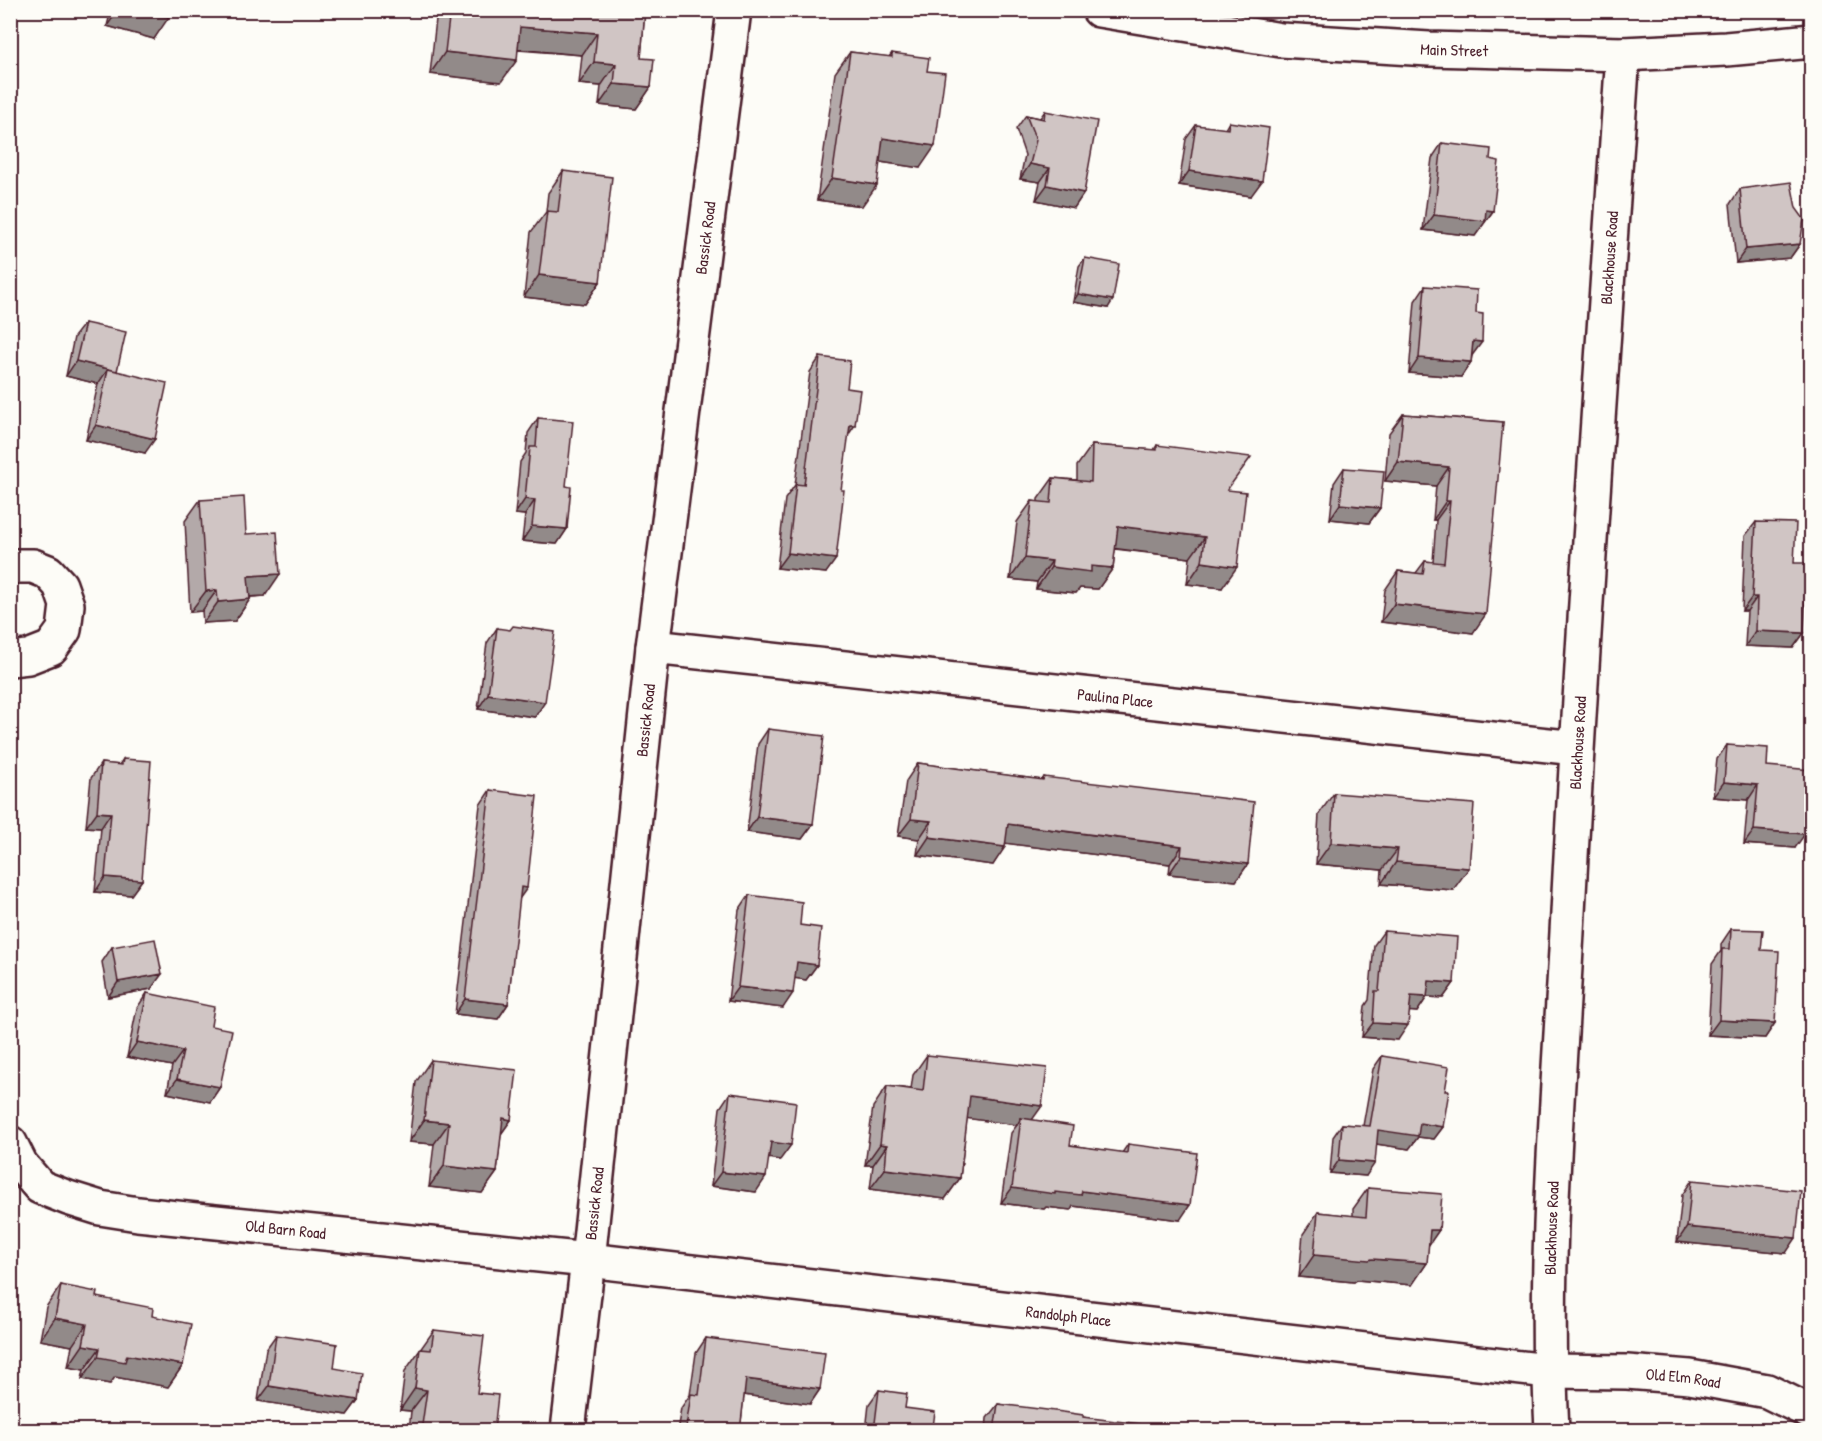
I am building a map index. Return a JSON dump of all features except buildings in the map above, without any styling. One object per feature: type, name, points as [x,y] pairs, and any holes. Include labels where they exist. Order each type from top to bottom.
[{"type":"street","name":"Bassick Road","points":[[568,1431],[653,647],[734,10]]},
{"type":"street","name":"Main Street","points":[[1099,10],[1281,40],[1429,49],[1623,54],[1726,49],[1812,41]]},
{"type":"street","name":"Blackhouse Road","points":[[1552,1431],[1548,1371],[1550,1251],[1576,748],[1623,54]]},
{"type":"street","points":[[10,568],[33,566],[48,572],[60,585],[67,604],[64,630],[51,648],[28,657],[10,659]]},
{"type":"street","name":"Paulina Place","points":[[653,647],[1576,748]]},
{"type":"street","name":"Old Barn Road","points":[[10,1143],[21,1165],[40,1187],[100,1208],[138,1214],[588,1260]]},
{"type":"street","name":"Randolph Place","points":[[588,1260],[1548,1371]]},
{"type":"street","name":"Old Elm Road","points":[[1548,1371],[1627,1372],[1690,1377],[1767,1391],[1812,1413]]}]
